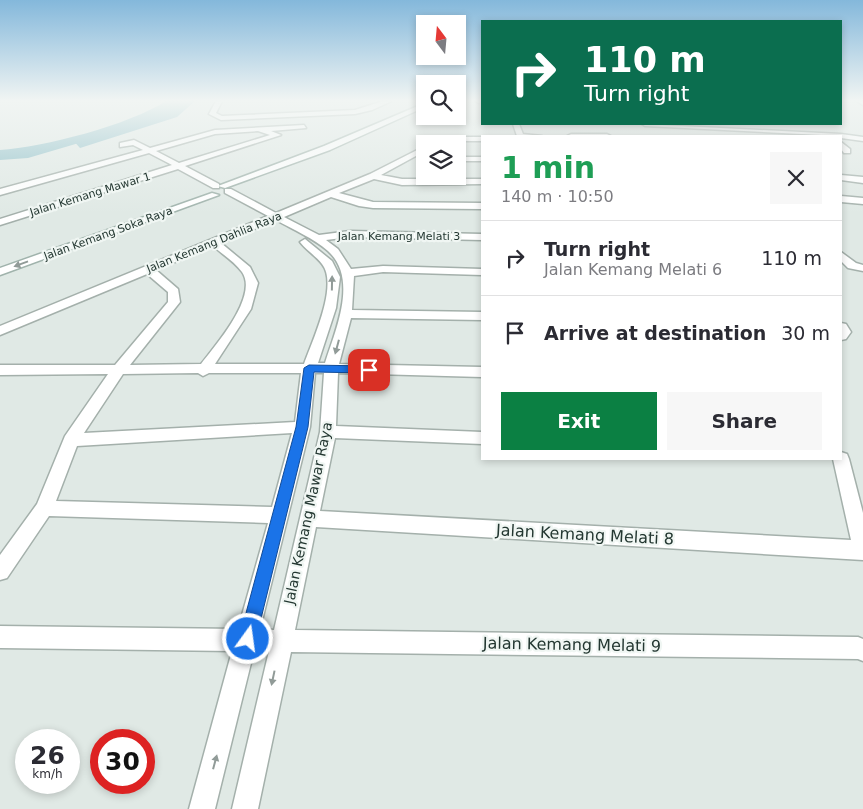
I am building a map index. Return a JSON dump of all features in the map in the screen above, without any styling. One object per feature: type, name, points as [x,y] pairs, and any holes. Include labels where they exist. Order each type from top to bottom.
[{"type":"street","points":[[0,192],[191,139]]},
{"type":"street","name":"Jalan Kemang Mawar 1","points":[[0,222],[266,139]]},
{"type":"street","name":"Jalan Kemang Soka Raya","points":[[0,272],[218,190],[347,139]]},
{"type":"street","name":"Jalan Kemang Soka Raya","points":[[0,262],[339,150],[364,139]]},
{"type":"street","points":[[468,140],[481,140]]},
{"type":"street","name":"Jalan Kemang Mawar Raya","points":[[202,809],[302,427],[309,368],[330,308],[334,277],[328,263],[318,252],[271,219],[134,142],[123,145],[169,170],[218,190]]},
{"type":"street","points":[[842,145],[847,151]]},
{"type":"street","name":"Jalan Kemang Dahlia Raya","points":[[0,331],[332,194],[373,176],[416,153]]},
{"type":"street","points":[[408,158],[416,158]]},
{"type":"street","points":[[466,159],[481,160]]},
{"type":"street","points":[[373,176],[402,182],[481,182]]},
{"type":"street","points":[[842,178],[863,180]]},
{"type":"street","points":[[332,194],[362,204],[373,205],[481,206]]},
{"type":"street","points":[[842,199],[863,201]]},
{"type":"street","name":"Jalan Kemang Mawar Raya","points":[[245,809],[328,432],[331,368],[346,314],[349,284],[348,273],[334,251],[316,238],[271,219]]},
{"type":"street","name":"Jalan Kemang Melati 3","points":[[316,238],[350,234],[481,237]]},
{"type":"street","points":[[203,371],[246,309],[253,292],[249,274],[214,242]]},
{"type":"street","points":[[842,256],[852,266],[863,268]]},
{"type":"street","points":[[0,571],[44,508],[71,440],[118,369],[174,302],[174,291],[148,269]]},
{"type":"street","points":[[348,273],[383,269],[481,272]]},
{"type":"street","points":[[346,314],[481,316]]},
{"type":"street","points":[[0,370],[118,369],[203,371],[331,368],[481,372]]},
{"type":"street","points":[[71,440],[302,427]]},
{"type":"street","points":[[328,432],[481,438]]},
{"type":"street","points":[[841,460],[863,550]]},
{"type":"street","points":[[44,508],[279,515]]},
{"type":"street","name":"Jalan Kemang Melati 8","points":[[308,518],[863,550]]},
{"type":"street","name":"Jalan Kemang Melati 9","points":[[0,637],[858,648],[863,650]]},
{"type":"water","points":[[73,139],[109,139],[80,148]]},
{"type":"waterway","points":[[0,155],[28,153],[78,139]]},
{"type":"route","points":[[248,639],[302,427],[309,368],[369,370]]}]
